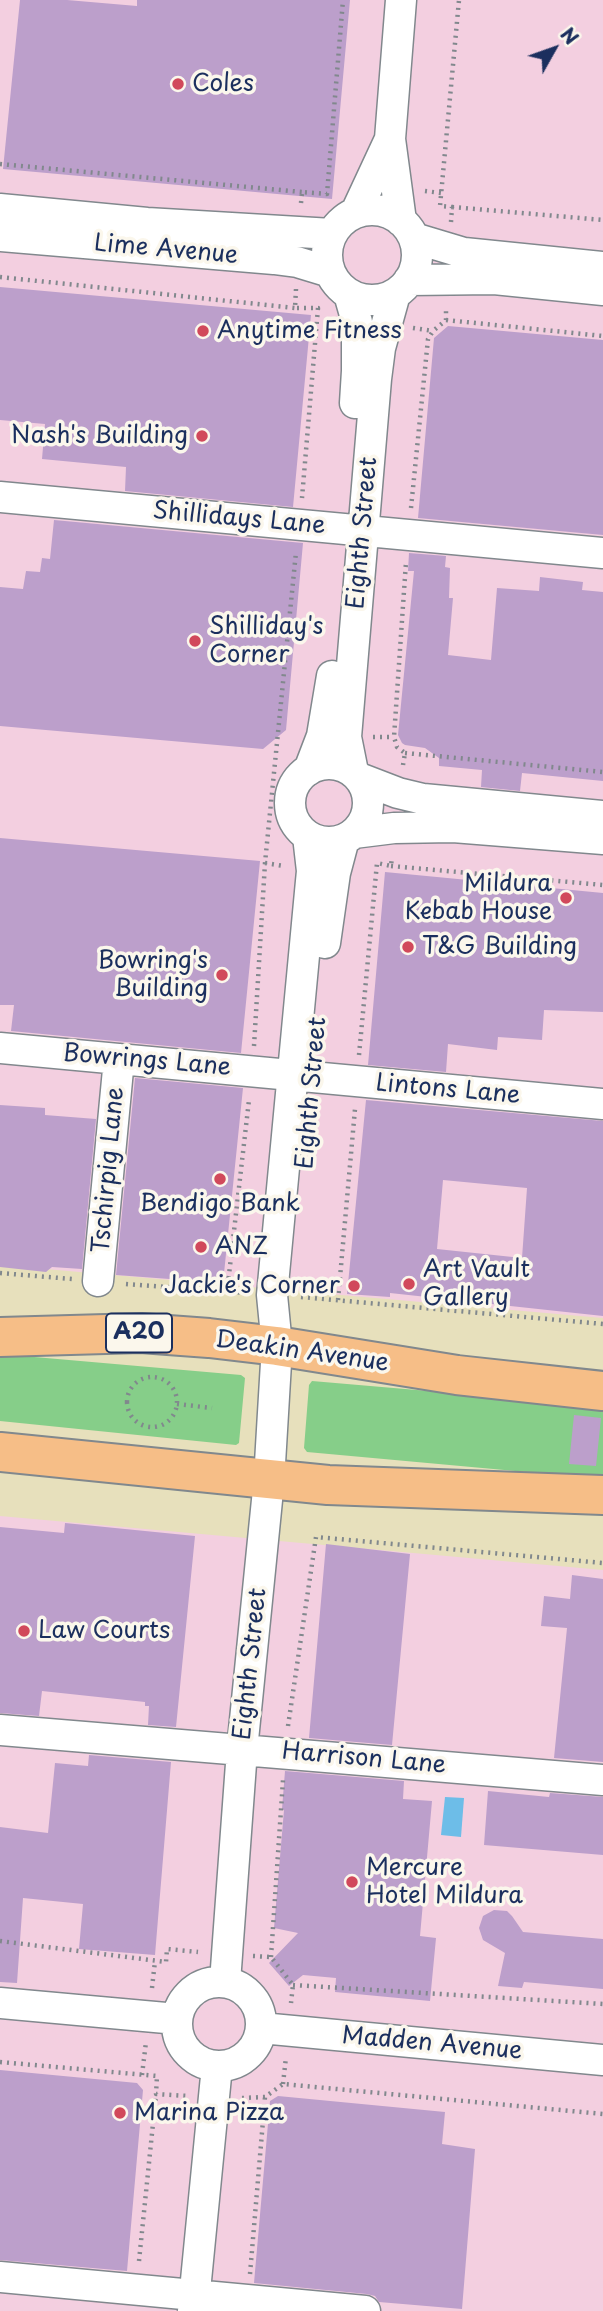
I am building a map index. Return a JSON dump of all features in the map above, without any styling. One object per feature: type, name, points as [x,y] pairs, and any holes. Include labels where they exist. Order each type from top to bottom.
[{"type":"highway","name":"Deakin Avenue","points":[[0,1337],[141,1333],[209,1338],[277,1346],[457,1375],[603,1391]]},
{"type":"highway","points":[[0,1452],[328,1485],[603,1495]]},
{"type":"street","points":[[401,0],[390,139],[407,229],[417,253],[415,267],[402,287]]},
{"type":"street","points":[[356,212],[390,139]]},
{"type":"street","name":"Lime Avenue","points":[[0,209],[147,223],[297,248],[340,283]]},
{"type":"street","points":[[603,267],[498,258],[447,264],[384,299],[372,300],[360,299],[340,283],[327,260],[327,247],[338,225],[356,212],[379,210],[407,229],[447,264],[494,279],[603,290]]},
{"type":"street","name":"Lime Avenue","points":[[0,236],[297,248],[332,234]]},
{"type":"street","name":"Eighth Street","points":[[340,283],[356,322],[354,529],[346,737],[356,775]]},
{"type":"street","name":"Eighth Street","points":[[309,770],[322,736],[328,708],[379,359],[402,287]]},
{"type":"street","name":"Shillidays Lane","points":[[0,497],[603,553]]},
{"type":"street","points":[[603,816],[466,804],[398,793],[331,764],[320,765],[300,777],[290,797],[293,819],[308,836],[320,841],[394,828],[453,827],[603,839]]},
{"type":"street","points":[[349,836],[362,824],[368,800],[365,788],[356,775]]},
{"type":"street","name":"Eighth Street","points":[[304,1078],[312,870],[308,836]]},
{"type":"street","name":"Eighth Street","points":[[226,1968],[242,1751],[269,1480],[277,1346],[304,1078],[328,917],[349,836]]},
{"type":"street","name":"Bowrings Lane","points":[[0,1048],[304,1078]]},
{"type":"street","name":"Tschirpig Lane","points":[[98,1281],[120,1059]]},
{"type":"street","name":"Lintons Lane","points":[[304,1078],[603,1104]]},
{"type":"street","name":"Harrison Lane","points":[[0,1730],[603,1780]]},
{"type":"street","points":[[226,1968],[256,2003],[261,2028],[258,2040],[242,2059],[230,2065],[217,2066],[203,2063],[183,2046],[177,2033],[177,2019],[180,2006],[187,1995],[199,1986],[211,1982],[226,1968]]},
{"type":"street","points":[[0,2003],[177,2019]]},
{"type":"street","name":"Madden Avenue","points":[[261,2028],[603,2060]]},
{"type":"street","points":[[193,2303],[217,2066]]},
{"type":"street","points":[[0,2277],[136,2289],[193,2303],[247,2301],[365,2311]]},
{"type":"path","points":[[0,164],[327,194],[343,0]]},
{"type":"path","points":[[459,0],[440,206],[603,220]]},
{"type":"path","points":[[295,308],[302,192]]},
{"type":"path","points":[[446,320],[452,207]]},
{"type":"path","points":[[0,277],[295,308],[318,308],[272,802]]},
{"type":"path","points":[[603,336],[446,320],[428,339],[408,535],[394,737],[397,747],[405,753],[603,772]]},
{"type":"path","points":[[398,793],[405,753]]},
{"type":"path","points":[[391,866],[394,828]]},
{"type":"path","points":[[338,1300],[377,863],[603,885]]},
{"type":"path","points":[[0,1273],[603,1324]]},
{"type":"path","points":[[149,1377],[166,1381],[176,1395],[177,1404],[176,1411],[166,1423],[150,1427],[136,1421],[131,1415],[127,1400],[134,1385],[149,1377]]},
{"type":"path","points":[[177,1404],[212,1408]]},
{"type":"path","points":[[316,1537],[603,1563]]},
{"type":"path","points":[[0,1941],[166,1962],[167,1949],[226,1968],[271,1957],[293,1985],[603,2004]]},
{"type":"path","points":[[0,2062],[157,2076],[136,2289]]},
{"type":"path","points":[[156,2094],[212,2099],[265,2097],[283,2084],[603,2114]]},
{"type":"path","points":[[247,2301],[265,2097]]},
{"type":"shaded area","points":[[0,0],[603,0],[603,1318],[0,1265]]},
{"type":"shaded area","points":[[0,1516],[603,1570],[603,2311],[0,2311]]},
{"type":"green space","points":[[0,1354],[241,1375],[245,1378],[239,1443],[236,1445],[0,1421]]},
{"type":"green space","points":[[312,1381],[603,1406],[603,1479],[307,1452],[304,1448],[309,1385]]},
{"type":"water","points":[[445,1797],[464,1798],[461,1837],[441,1835]]},
{"type":"building","name":"Coles","points":[[20,0],[67,0],[137,6],[137,0],[350,0],[332,199],[3,169]]},
{"type":"building","points":[[0,287],[311,315],[293,507],[125,491],[126,467],[42,459],[45,424],[0,420]]},
{"type":"building","points":[[448,326],[603,340],[603,535],[418,518],[434,338]]},
{"type":"building","points":[[54,520],[303,543],[286,730],[263,749],[0,726],[0,587],[23,589],[26,571],[40,572],[42,558],[50,559]]},
{"type":"building","points":[[409,553],[446,556],[445,567],[450,568],[449,598],[453,598],[448,655],[491,660],[497,588],[539,591],[540,577],[583,582],[582,590],[603,592],[603,781],[522,773],[520,791],[481,787],[482,770],[439,766],[439,758],[425,748],[402,743],[398,735],[414,571],[408,571]]},
{"type":"building","points":[[0,838],[260,861],[241,1053],[11,1031],[14,1005],[0,1005]]},
{"type":"building","points":[[385,872],[603,893],[603,1012],[544,1010],[542,1040],[498,1037],[497,1050],[448,1044],[446,1072],[368,1065]]},
{"type":"building","points":[[135,1078],[243,1088],[223,1283],[116,1275]]},
{"type":"building","points":[[366,1100],[603,1121],[603,1316],[390,1293],[390,1297],[347,1294]],"holes":[[[443,1180],[527,1188],[522,1258],[437,1249]]]},
{"type":"building","points":[[0,1105],[45,1108],[45,1115],[96,1119],[82,1269],[52,1267],[46,1272],[0,1267]]},
{"type":"building","points":[[574,1415],[601,1418],[596,1466],[569,1464]]},
{"type":"building","points":[[65,1523],[195,1536],[176,1727],[148,1725],[149,1706],[145,1706],[145,1702],[42,1691],[39,1716],[0,1713],[0,1527],[64,1533]]},
{"type":"building","points":[[326,1544],[410,1554],[392,1745],[309,1738]]},
{"type":"building","points":[[572,1575],[603,1579],[603,1762],[554,1758],[567,1628],[541,1626],[544,1596],[570,1599]]},
{"type":"building","points":[[89,1755],[171,1762],[155,1955],[79,1949],[83,1904],[23,1898],[17,1983],[0,1982],[0,1827],[48,1833],[55,1763],[88,1766]]},
{"type":"building","name":"Mercure Hotel Mildura","points":[[285,1771],[404,1781],[403,1799],[432,1801],[420,1936],[436,1938],[430,2001],[335,1992],[336,1978],[303,1975],[289,1986],[269,1963],[298,1933],[274,1928]]},
{"type":"building","points":[[488,1791],[549,1797],[550,1793],[603,1797],[603,1855],[484,1845]]},
{"type":"building","points":[[494,1910],[507,1911],[523,1932],[603,1939],[603,1989],[524,1982],[522,1988],[498,1986],[505,1953],[483,1940],[479,1928],[483,1916]]},
{"type":"building","points":[[0,2070],[137,2083],[143,2090],[127,2271],[0,2260]]},
{"type":"building","points":[[278,2096],[445,2112],[442,2144],[475,2149],[462,2309],[379,2302],[375,2296],[367,2294],[254,2283],[270,2101]]},
{"type":"place","name":"Coles","points":[[178,84]]},
{"type":"place","name":"Anytime Fitness","points":[[203,331]]},
{"type":"place","name":"Nash's Building","points":[[202,436]]},
{"type":"place","name":"Shilliday's Corner","points":[[195,641]]},
{"type":"place","name":"Mildura Kebab House","points":[[566,898]]},
{"type":"place","name":"T&G Building","points":[[408,947]]},
{"type":"place","name":"Bowring's Building","points":[[222,975]]},
{"type":"place","name":"Bendigo Bank","points":[[220,1179]]},
{"type":"place","name":"ANZ","points":[[201,1247]]},
{"type":"place","name":"Art Vault Gallery","points":[[409,1284]]},
{"type":"place","name":"Jackie's Corner","points":[[354,1286]]},
{"type":"place","name":"Law Courts","points":[[24,1631]]},
{"type":"place","name":"Mercure Hotel Mildura","points":[[352,1882]]},
{"type":"place","name":"Marina Pizza","points":[[120,2113]]}]
